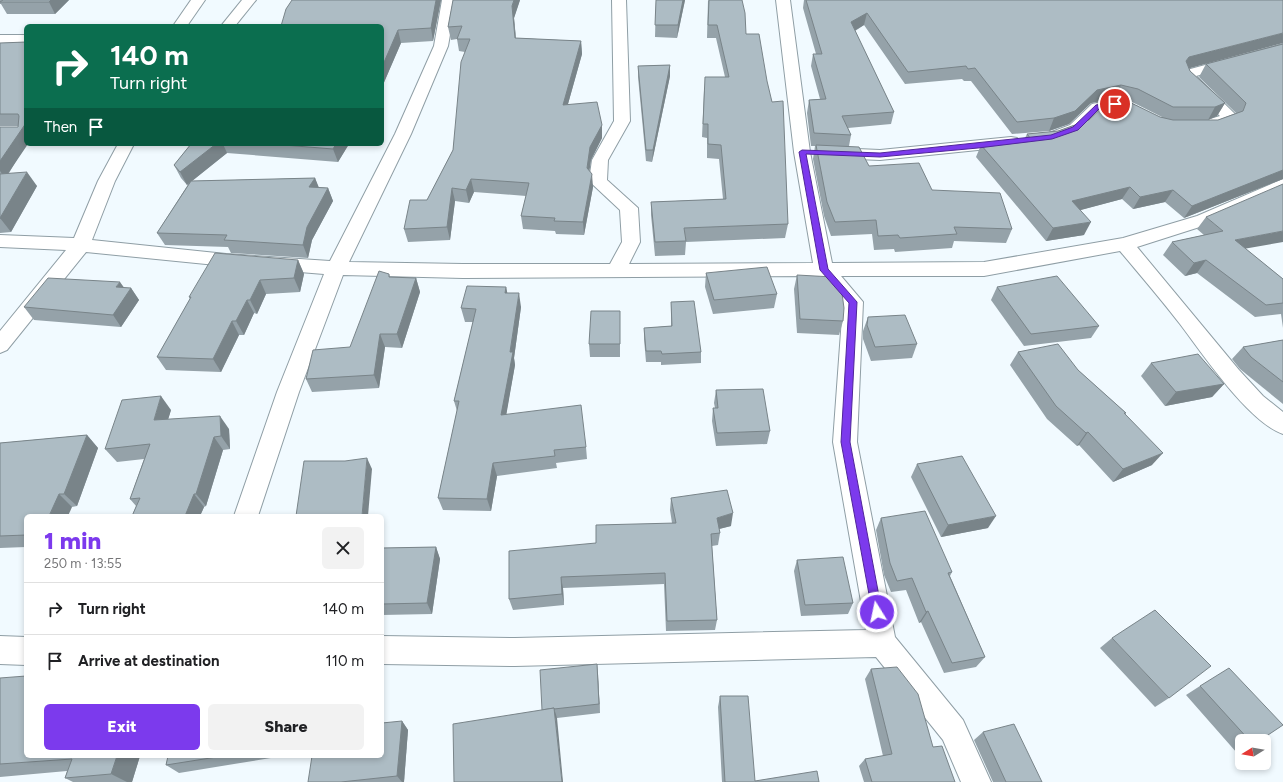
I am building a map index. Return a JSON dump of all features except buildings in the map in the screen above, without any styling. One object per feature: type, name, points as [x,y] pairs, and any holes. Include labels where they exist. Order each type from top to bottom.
[{"type":"street","points":[[181,24],[198,0]]},
{"type":"street","points":[[230,24],[249,0]]},
{"type":"street","points":[[247,514],[288,392],[336,268],[403,134],[441,46],[449,0]]},
{"type":"street","points":[[616,271],[631,242],[629,208],[598,181],[600,160],[622,121],[619,0]]},
{"type":"street","points":[[783,0],[802,152],[824,270],[853,302],[845,442],[882,643],[953,730],[976,782]]},
{"type":"street","points":[[0,38],[24,39]]},
{"type":"street","points":[[1187,126],[1210,126],[1228,119],[1229,116],[1189,79],[1188,74],[1283,48]]},
{"type":"street","points":[[802,152],[880,155],[1052,137],[1076,128],[1098,107],[1121,105],[1146,118]]},
{"type":"street","points":[[0,345],[81,246],[94,214],[102,187],[112,164],[125,146]]},
{"type":"street","points":[[0,241],[81,246],[226,260],[336,268],[463,271],[984,269],[1124,244],[1203,220],[1283,184]]},
{"type":"street","points":[[1124,244],[1171,299],[1227,371],[1262,410],[1283,425]]},
{"type":"street","points":[[384,650],[516,652],[882,643]]},
{"type":"street","points":[[0,650],[24,651]]},
{"type":"route","points":[[877,612],[845,442],[853,302],[824,270],[802,152],[880,155],[978,146],[1052,137],[1076,128],[1098,107],[1115,104]]}]
